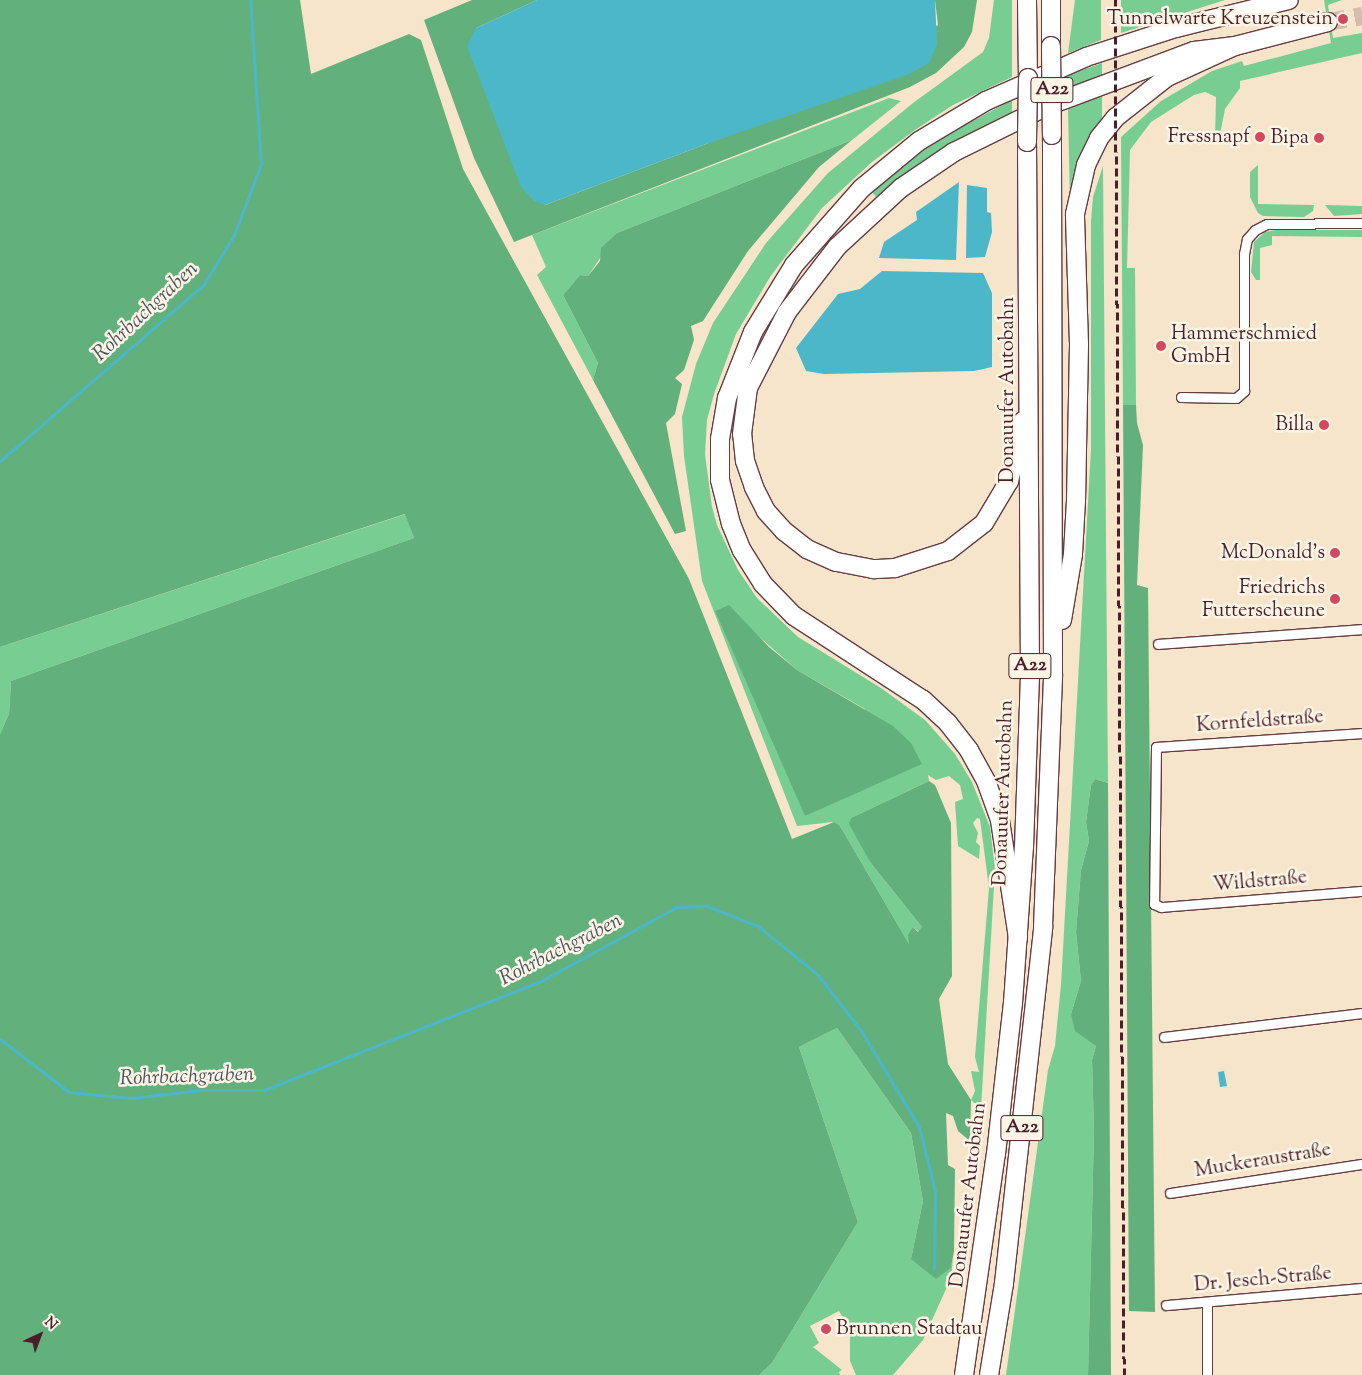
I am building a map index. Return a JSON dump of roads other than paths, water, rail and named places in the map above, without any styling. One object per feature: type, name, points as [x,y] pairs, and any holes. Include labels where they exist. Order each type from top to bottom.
[{"type":"highway","name":"Donauufer Autobahn","points":[[964,1375],[983,1261],[1018,938],[1030,677],[1027,0]]},
{"type":"highway","name":"A22","points":[[989,1375],[1004,1283],[1040,973],[1053,674],[1051,0]]},
{"type":"highway","points":[[1018,938],[1000,820],[977,764],[948,723],[923,700],[808,628],[763,584],[736,537],[724,501],[719,458],[722,420],[738,364],[781,284],[838,211],[886,167],[946,123],[1006,92],[1086,57],[1176,28],[1289,0]]},
{"type":"highway","points":[[1053,674],[1073,554],[1076,501],[1079,344],[1075,243],[1080,182],[1099,138],[1115,118],[1144,93],[1185,66],[1235,46],[1328,22]]},
{"type":"highway","points":[[1030,394],[1012,470],[993,511],[955,547],[915,564],[895,568],[854,567],[807,549],[784,531],[766,511],[745,461],[742,421],[745,397],[766,348],[787,312],[822,264],[882,204],[954,152],[1047,106],[1194,51],[1235,46]]},
{"type":"street","points":[[1181,398],[1236,398],[1244,391],[1244,254],[1248,238],[1255,230],[1267,224],[1362,223]]},
{"type":"street","points":[[1158,644],[1362,629]]},
{"type":"street","name":"Kornfeldstraße","points":[[1161,907],[1154,904],[1156,747],[1362,732]]},
{"type":"street","name":"Wildstraße","points":[[1161,907],[1362,891]]},
{"type":"street","points":[[1164,1037],[1362,1013]]},
{"type":"street","name":"Muckeraustraße","points":[[1170,1193],[1362,1164]]},
{"type":"street","name":"Dr. Jesch-Straße","points":[[1166,1305],[1207,1303],[1362,1288]]},
{"type":"street","points":[[1207,1303],[1207,1375]]},
{"type":"water","points":[[537,0],[935,0],[937,44],[929,63],[909,74],[706,144],[545,205],[534,201],[521,187],[467,46],[476,28]]},
{"type":"water","points":[[959,182],[956,260],[879,258],[884,242],[917,220],[916,212]]},
{"type":"water","points":[[967,185],[987,188],[987,212],[991,213],[992,232],[985,257],[966,258]]},
{"type":"water","points":[[882,271],[983,273],[992,293],[992,367],[974,371],[824,374],[806,371],[796,348],[838,294],[860,289]]},
{"type":"water","points":[[1224,1071],[1227,1086],[1220,1087],[1218,1072]]},
{"type":"waterway","name":"Rohrbachgraben","points":[[0,461],[204,284],[234,235],[261,164],[250,0]]},
{"type":"waterway","name":"Rohrbachgraben","points":[[0,1039],[69,1092],[131,1098],[202,1090],[264,1090],[541,981],[677,907],[707,906],[758,926],[818,975],[862,1032],[919,1127],[935,1191],[934,1268]]},
{"type":"tunnel","points":[[1328,22],[1362,16]]},
{"type":"railway","points":[[1115,0],[1124,1375]]},
{"type":"place","name":"Tunnelwarte Kreuzenstein","points":[[1343,19]]},
{"type":"place","name":"Fressnapf","points":[[1260,137]]},
{"type":"place","name":"Bipa","points":[[1319,138]]},
{"type":"place","name":"Hammerschmied GmbH","points":[[1161,346]]},
{"type":"place","name":"Billa","points":[[1324,425]]},
{"type":"place","name":"McDonald's","points":[[1335,553]]},
{"type":"place","name":"Friedrichs Futterscheune","points":[[1335,599]]},
{"type":"place","name":"Brunnen Stadtau","points":[[826,1329]]}]
